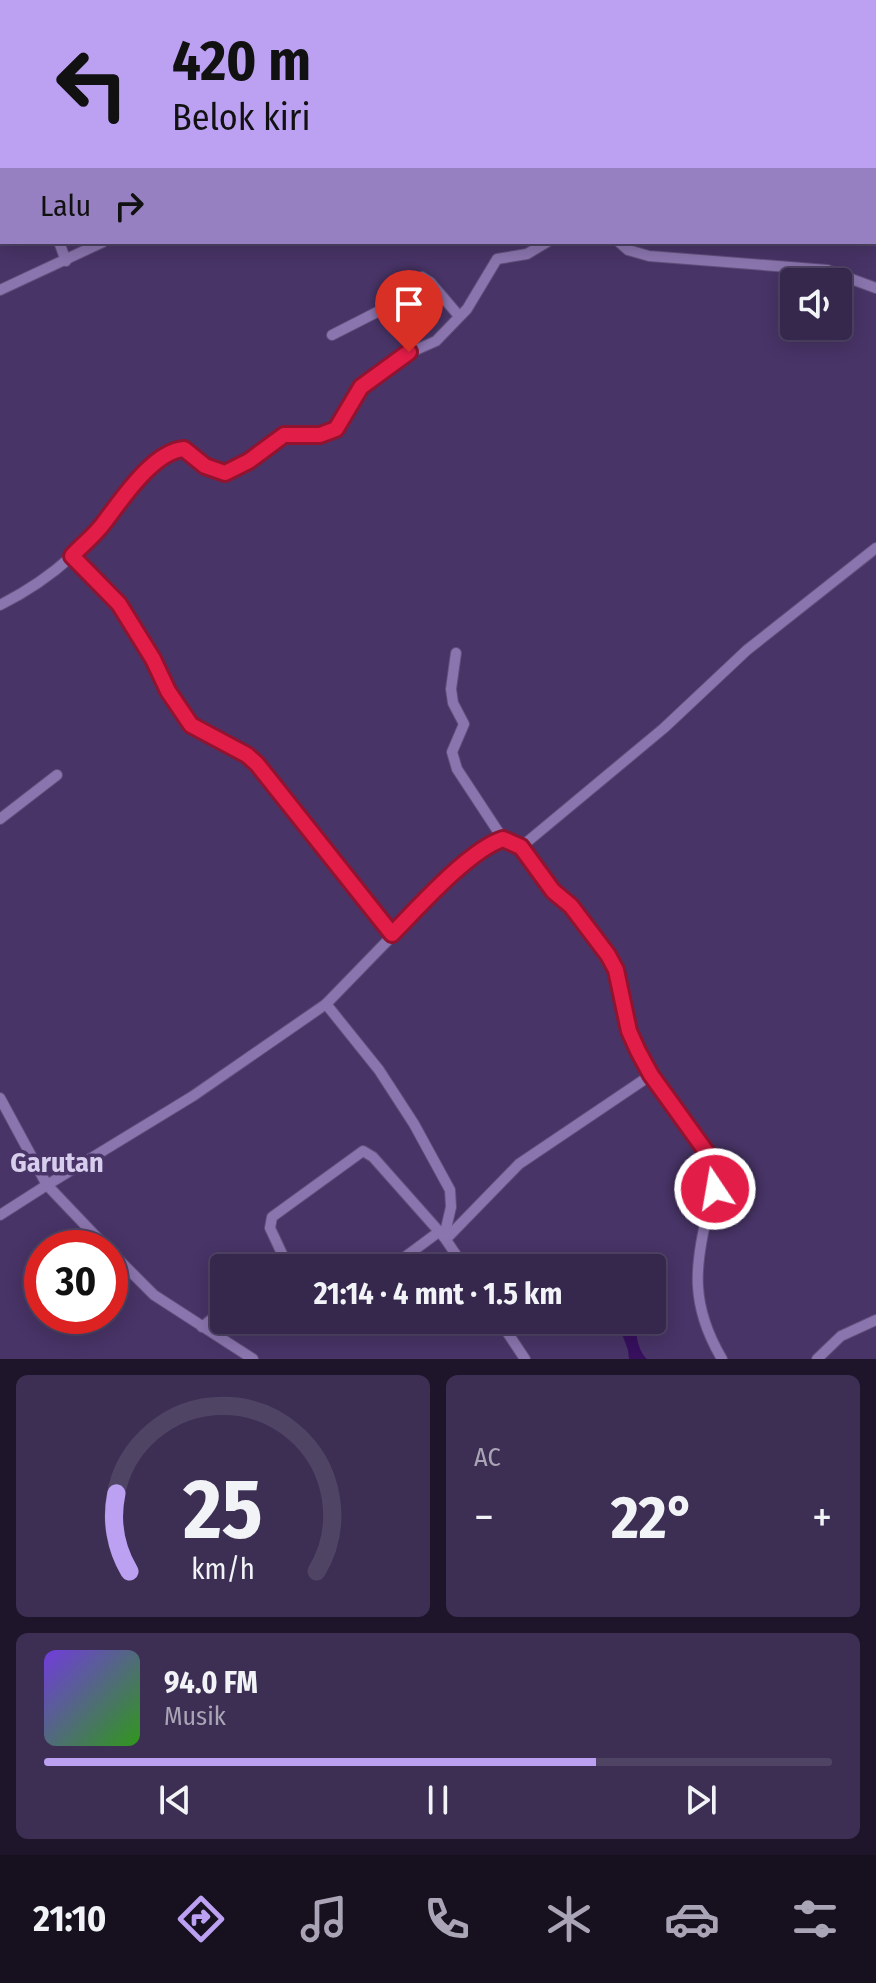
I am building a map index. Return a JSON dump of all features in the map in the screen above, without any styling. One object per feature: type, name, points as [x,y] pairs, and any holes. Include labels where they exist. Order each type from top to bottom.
[{"type":"street","points":[[60,244],[66,261]]},
{"type":"street","points":[[0,290],[99,244]]},
{"type":"street","points":[[0,605],[46,577],[72,556],[102,526],[134,483],[170,454],[184,449],[205,466],[225,473],[249,461],[284,435],[329,433],[341,424],[353,399],[367,382],[402,356],[436,341],[471,304],[497,259],[527,254],[544,244]]},
{"type":"street","points":[[621,244],[628,250],[649,256],[827,270],[876,288]]},
{"type":"street","points":[[332,335],[385,308],[422,277],[459,316]]},
{"type":"street","points":[[521,847],[664,728],[747,650],[876,548]]},
{"type":"street","points":[[72,556],[119,604],[191,725],[247,755],[257,764],[392,934]]},
{"type":"street","points":[[456,653],[451,689],[453,703],[464,724],[452,752],[457,769],[503,839],[521,847],[553,891],[571,906],[613,964],[629,1031],[651,1075],[715,1164],[718,1172],[705,1226],[696,1290],[706,1327],[722,1359]]},
{"type":"street","points":[[0,819],[57,775]]},
{"type":"street","points":[[0,1215],[193,1096],[326,1004],[392,934],[465,864],[493,842],[503,839]]},
{"type":"street","points":[[326,1004],[379,1070],[414,1124],[450,1190],[451,1207],[443,1236]]},
{"type":"street","points":[[413,1254],[443,1236],[519,1164],[651,1075]]},
{"type":"street","points":[[0,1098],[47,1185],[91,1230]]},
{"type":"street","points":[[282,1254],[270,1228],[272,1217],[363,1151],[373,1157],[455,1254]]},
{"type":"street","points":[[128,1268],[154,1295],[253,1359]]},
{"type":"street","points":[[202,1327],[210,1320]]},
{"type":"street","points":[[817,1359],[841,1336],[876,1320]]},
{"type":"street","points":[[508,1334],[525,1359]]},
{"type":"shaded area","points":[[622,1334],[636,1334],[647,1359],[629,1359]]},
{"type":"district","name":"Garutan","points":[[57,1162]]},
{"type":"route","points":[[409,352],[361,387],[344,420],[329,433],[284,435],[249,461],[225,473],[205,466],[184,449],[170,454],[134,483],[102,526],[72,556],[119,604],[138,632],[181,713],[191,725],[220,739],[257,764],[392,934],[465,864],[493,842],[503,839],[521,847],[553,891],[571,906],[613,964],[629,1031],[638,1051],[651,1075],[715,1164],[718,1172],[715,1189]]}]
